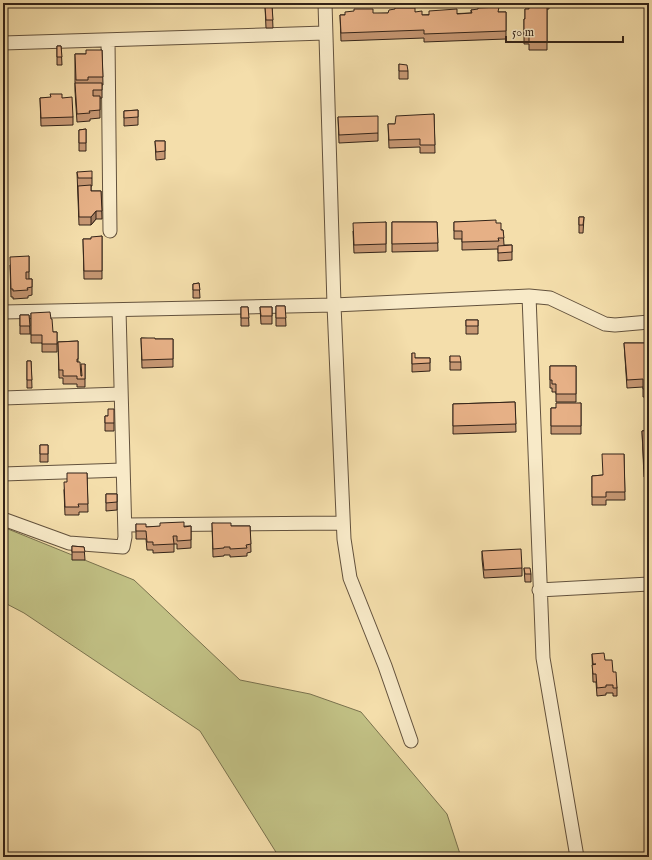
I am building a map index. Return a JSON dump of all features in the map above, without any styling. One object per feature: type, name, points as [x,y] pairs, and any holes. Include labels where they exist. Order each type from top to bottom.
[{"type":"street","points":[[324,3],[334,305],[344,539],[350,578],[385,666],[411,741]]},
{"type":"street","points":[[3,43],[325,33]]},
{"type":"street","points":[[108,40],[110,231]]},
{"type":"street","points":[[529,296],[539,590],[543,658],[577,857]]},
{"type":"street","points":[[3,312],[334,305],[529,296],[550,298],[605,324],[615,325],[649,322]]},
{"type":"street","points":[[3,519],[69,543],[123,547],[125,525],[119,310]]},
{"type":"street","points":[[3,398],[121,394]]},
{"type":"street","points":[[3,474],[123,470]]},
{"type":"street","points":[[125,525],[343,524]]},
{"type":"street","points":[[539,590],[649,584]]},
{"type":"shaded area","points":[[3,527],[134,580],[240,680],[310,694],[361,712],[447,814],[461,857],[279,857],[200,731],[24,613],[3,602]]},
{"type":"building","points":[[529,3],[547,3],[547,42],[529,42],[529,36],[524,36],[525,9],[529,9]]},
{"type":"building","points":[[265,6],[272,6],[273,20],[266,20]]},
{"type":"building","points":[[499,7],[498,12],[506,12],[506,31],[424,34],[424,30],[341,33],[340,15],[345,15],[345,12],[354,11],[354,9],[373,9],[373,13],[388,13],[389,10],[395,8],[415,8],[415,12],[422,11],[422,15],[429,15],[429,11],[457,9],[457,14],[472,13],[471,10],[478,8]]},
{"type":"building","points":[[57,46],[61,46],[62,57],[57,57]]},
{"type":"building","points":[[86,50],[102,50],[103,77],[88,77],[88,80],[76,80],[75,54],[86,54]]},
{"type":"building","points":[[399,64],[407,65],[408,71],[399,71]]},
{"type":"building","points":[[75,83],[102,83],[102,90],[93,90],[93,96],[100,96],[100,110],[89,111],[90,113],[77,114]]},
{"type":"building","points":[[50,94],[62,94],[62,98],[72,97],[73,117],[41,118],[40,98],[51,97]]},
{"type":"building","points":[[138,110],[138,117],[124,118],[124,111]]},
{"type":"building","points":[[434,114],[435,145],[420,145],[420,139],[389,140],[388,124],[395,124],[396,116]]},
{"type":"building","points":[[378,116],[378,133],[339,135],[338,117]]},
{"type":"building","points":[[86,129],[86,143],[79,143],[79,130]]},
{"type":"building","points":[[155,141],[165,141],[165,151],[156,152]]},
{"type":"building","points":[[92,171],[92,178],[78,178],[77,172]]},
{"type":"building","points":[[91,185],[91,191],[101,191],[102,211],[96,211],[91,217],[79,217],[78,186]]},
{"type":"building","points":[[579,217],[584,217],[583,225],[579,225]]},
{"type":"building","points":[[496,220],[496,223],[501,223],[501,230],[503,230],[504,238],[498,238],[499,241],[462,242],[462,231],[454,231],[454,222]]},
{"type":"building","points":[[386,222],[386,244],[354,245],[353,223]]},
{"type":"building","points":[[392,222],[437,222],[438,243],[392,244]]},
{"type":"building","points":[[102,236],[102,271],[84,271],[83,239],[91,239],[91,237]]},
{"type":"building","points":[[512,245],[512,252],[498,253],[498,246]]},
{"type":"building","points":[[29,256],[29,272],[26,272],[26,279],[32,279],[32,287],[27,288],[28,290],[13,291],[13,289],[11,289],[10,257]]},
{"type":"building","points":[[199,283],[200,290],[193,290],[193,284]]},
{"type":"building","points":[[276,306],[285,306],[286,318],[276,318]]},
{"type":"building","points":[[241,307],[248,307],[249,318],[241,318]]},
{"type":"building","points":[[260,307],[272,307],[272,316],[261,316]]},
{"type":"building","points":[[50,312],[53,332],[57,332],[57,344],[42,344],[42,335],[31,335],[31,313]]},
{"type":"building","points":[[20,315],[29,315],[30,326],[20,326]]},
{"type":"building","points":[[466,320],[478,320],[478,326],[466,326]]},
{"type":"building","points":[[141,338],[173,339],[173,359],[142,360]]},
{"type":"building","points":[[78,341],[77,362],[80,362],[81,376],[81,364],[85,364],[85,379],[77,379],[77,376],[63,376],[63,370],[59,370],[58,342]]},
{"type":"building","points":[[624,343],[649,343],[649,389],[643,389],[643,379],[627,380]]},
{"type":"building","points":[[412,353],[415,353],[415,358],[430,358],[430,363],[412,364]]},
{"type":"building","points":[[450,356],[460,356],[461,362],[450,362]]},
{"type":"building","points":[[27,361],[31,361],[32,380],[27,380]]},
{"type":"building","points":[[550,366],[576,366],[576,394],[556,394],[556,384],[552,384],[552,380],[550,380]]},
{"type":"building","points":[[515,402],[516,424],[453,426],[453,404]]},
{"type":"building","points":[[556,403],[581,403],[581,426],[551,426],[551,408],[556,408]]},
{"type":"building","points":[[108,409],[114,409],[114,423],[105,423],[105,416],[108,416]]},
{"type":"building","points":[[649,430],[649,469],[644,469],[642,431]]},
{"type":"building","points":[[40,445],[48,445],[48,454],[40,454]]},
{"type":"building","points":[[602,454],[624,454],[625,492],[606,492],[606,497],[592,497],[592,476],[603,475]]},
{"type":"building","points":[[67,473],[87,473],[88,504],[78,504],[79,507],[65,507],[64,482],[67,482]]},
{"type":"building","points":[[106,494],[117,494],[117,502],[106,503]]},
{"type":"building","points":[[184,522],[184,527],[191,526],[191,540],[177,541],[177,536],[173,536],[174,544],[153,545],[153,542],[147,542],[146,531],[136,531],[136,524],[146,524],[146,527],[160,526],[160,523]]},
{"type":"building","points":[[212,523],[231,523],[231,526],[250,526],[251,544],[246,545],[247,548],[230,549],[230,547],[224,547],[213,549]]},
{"type":"building","points":[[72,546],[84,547],[85,552],[72,552]]},
{"type":"building","points":[[521,549],[522,568],[484,570],[482,551]]},
{"type":"building","points":[[524,568],[530,568],[531,574],[525,574]]},
{"type":"building","points":[[604,653],[605,660],[612,660],[613,672],[616,672],[617,688],[613,688],[613,685],[606,685],[606,687],[597,688],[596,674],[593,674],[592,665],[596,664],[593,664],[592,654]]}]
